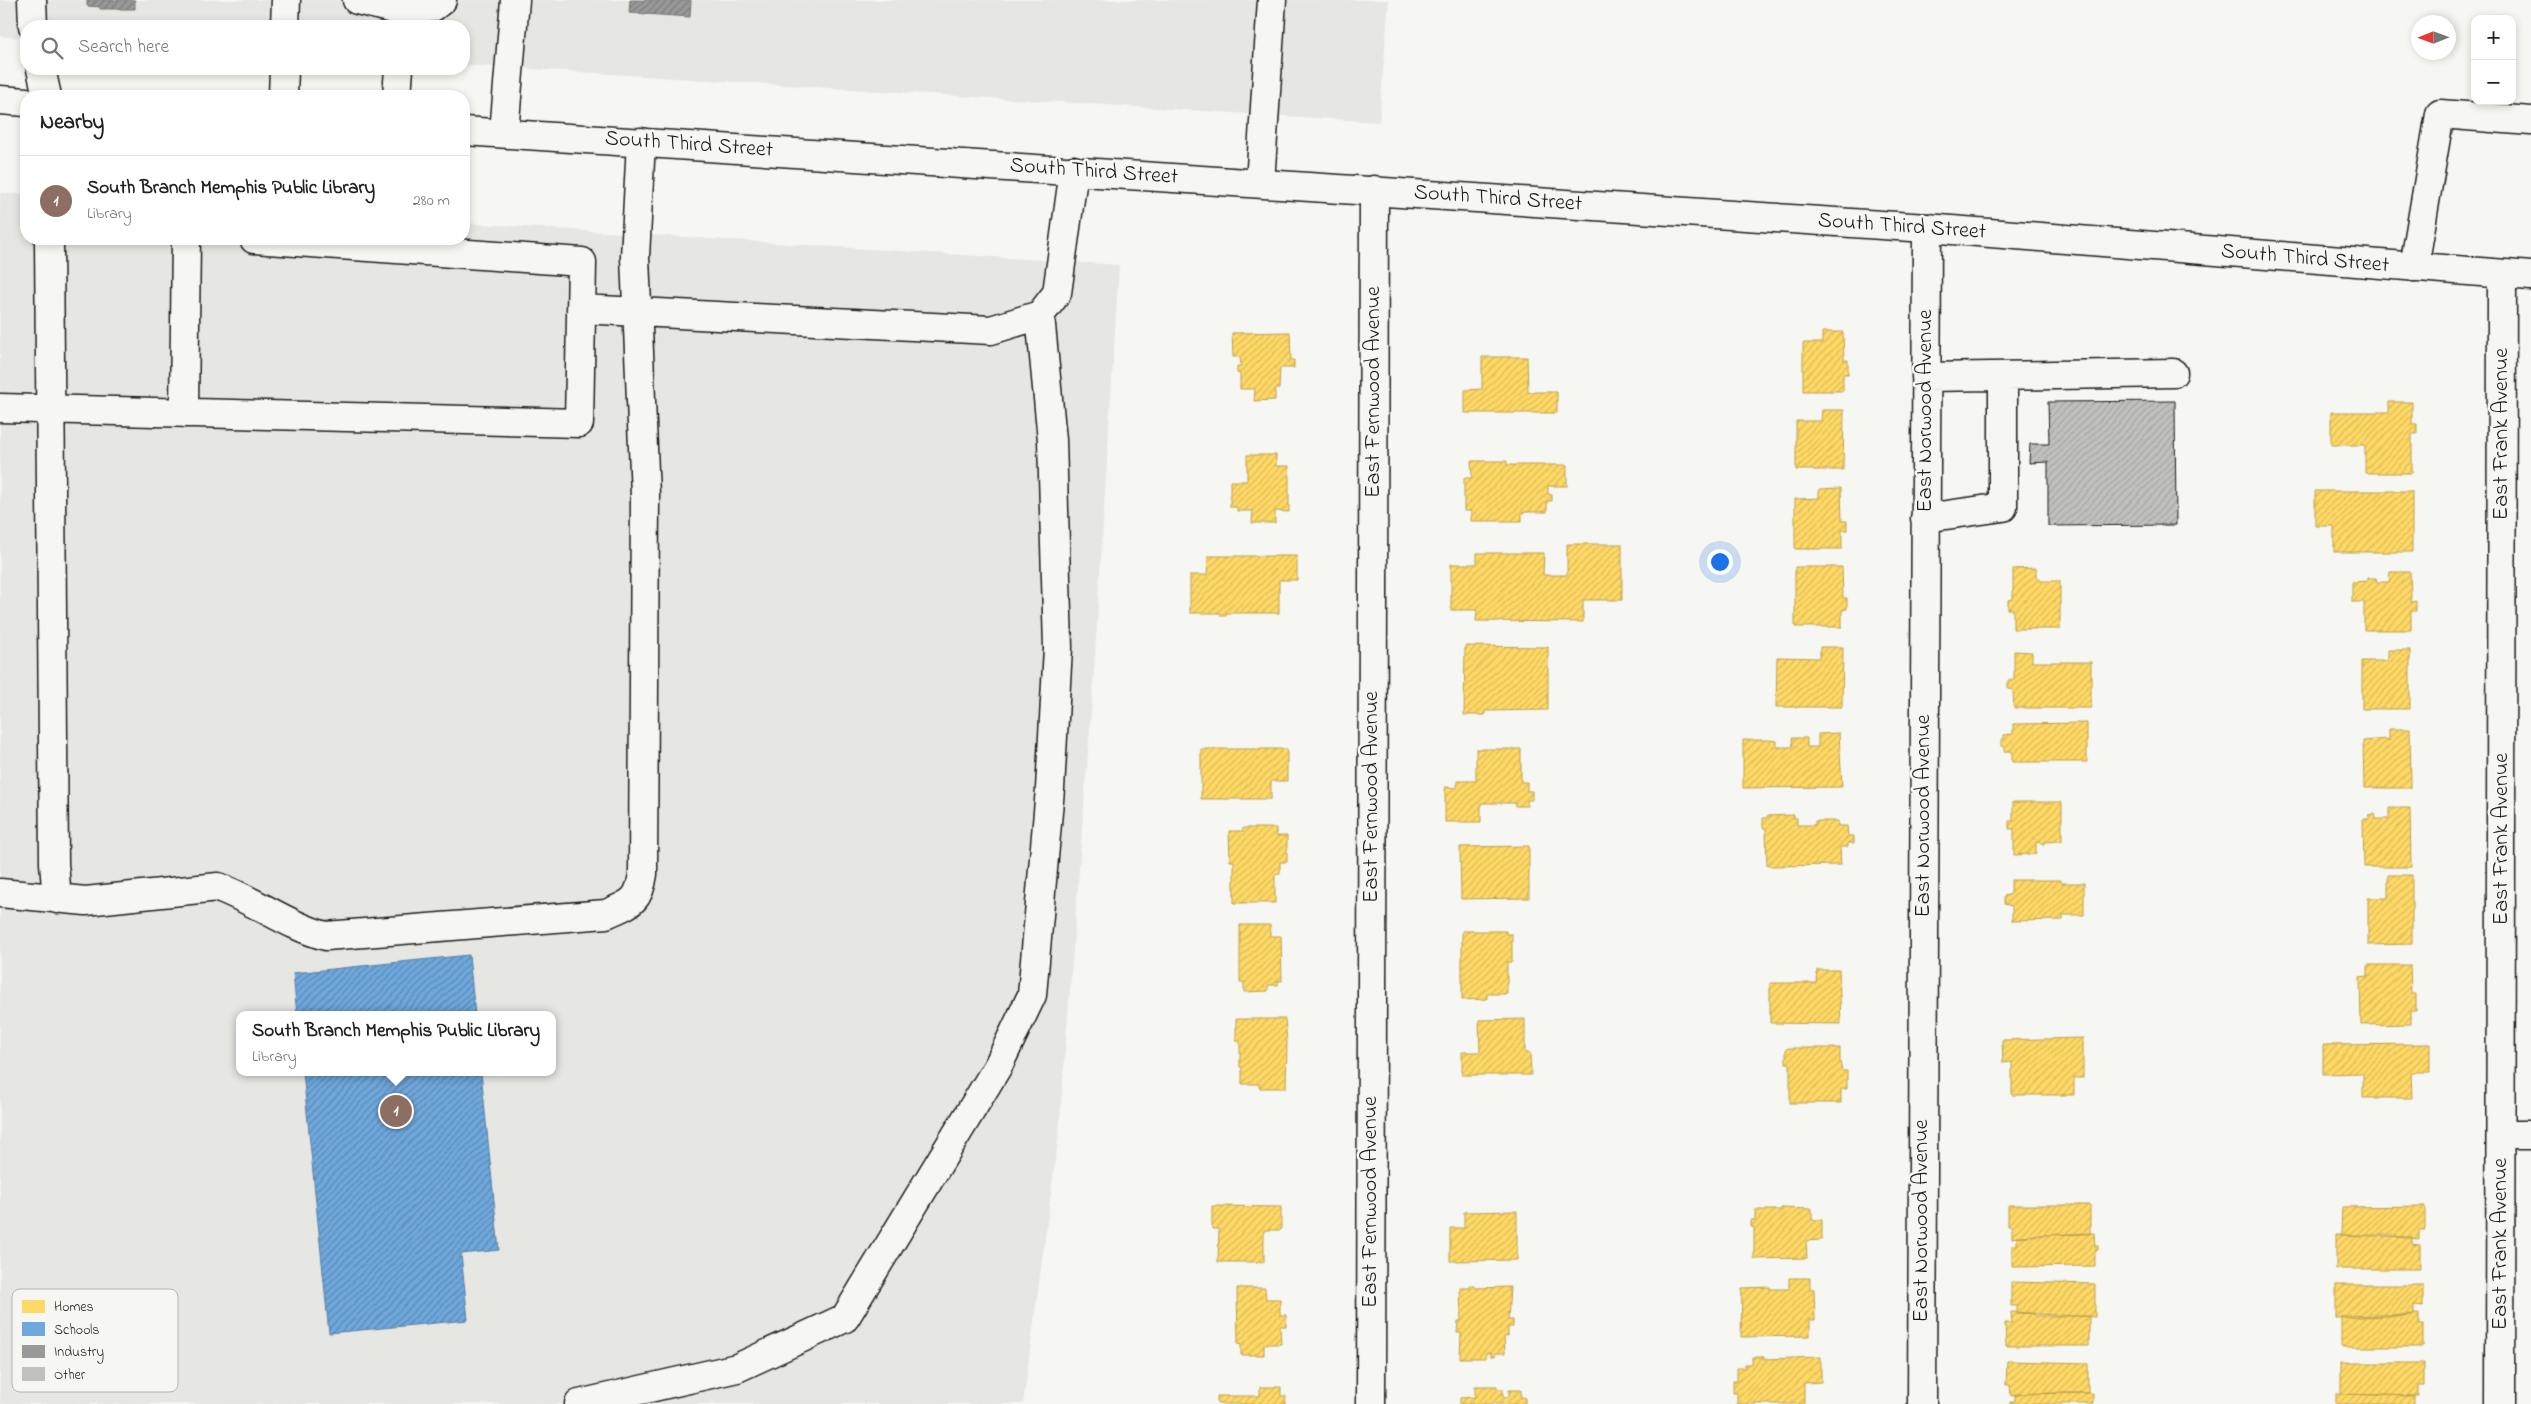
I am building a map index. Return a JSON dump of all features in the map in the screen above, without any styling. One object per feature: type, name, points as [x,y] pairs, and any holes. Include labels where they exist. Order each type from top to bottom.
[{"type":"street","points":[[32,0],[33,20]]},
{"type":"street","points":[[285,0],[285,20]]},
{"type":"street","points":[[357,0],[403,19],[433,8],[442,0]]},
{"type":"street","points":[[504,133],[515,0]]},
{"type":"street","points":[[1260,183],[1272,0]]},
{"type":"street","points":[[42,75],[46,90]]},
{"type":"street","points":[[283,90],[284,75]]},
{"type":"street","points":[[397,90],[399,75]]},
{"type":"street","points":[[0,100],[20,102]]},
{"type":"street","points":[[2414,267],[2440,114],[2531,121]]},
{"type":"street","name":"South Third Street","points":[[470,130],[1926,228],[2531,276]]},
{"type":"street","points":[[0,893],[57,899],[105,900],[218,887],[237,894],[306,931],[326,936],[606,914],[628,904],[640,893],[643,874],[644,496],[635,257],[641,142]]},
{"type":"street","points":[[581,309],[991,330],[1040,315],[1057,293],[1074,170]]},
{"type":"street","name":"East Fernwood Avenue","points":[[1371,1404],[1374,190]]},
{"type":"street","name":"East Norwood Avenue","points":[[1922,1404],[1926,228]]},
{"type":"street","points":[[49,245],[54,864],[57,899]]},
{"type":"street","points":[[184,413],[186,245]]},
{"type":"street","points":[[0,408],[579,423],[582,262],[340,245]]},
{"type":"street","name":"East Frank Avenue","points":[[2500,1404],[2502,1135],[2502,274]]},
{"type":"street","points":[[579,1404],[737,1368],[845,1318],[998,1066],[1032,995],[1050,788],[1058,648],[1052,440],[1040,315]]},
{"type":"street","points":[[1926,377],[2173,374]]},
{"type":"street","points":[[1925,518],[2003,507],[2003,376]]},
{"type":"street","points":[[2502,1135],[2531,1135]]},
{"type":"shaded area","points":[[0,0],[1389,0],[1379,122],[470,65],[470,20],[20,20],[20,38],[0,36]]},
{"type":"shaded area","points":[[0,193],[20,194],[20,245],[470,245],[470,223],[1119,265],[1093,687],[1059,1132],[1023,1404],[0,1404]]},
{"type":"building: Homes","points":[[1290,332],[1291,360],[1294,360],[1294,368],[1280,368],[1279,389],[1275,389],[1275,400],[1254,401],[1255,389],[1240,389],[1240,374],[1237,373],[1237,366],[1241,366],[1240,357],[1233,357],[1232,333]]},
{"type":"building: Homes","points":[[1822,332],[1843,332],[1844,360],[1848,360],[1848,374],[1843,374],[1843,391],[1803,391],[1803,343],[1822,343]]},
{"type":"building: Homes","points":[[1482,357],[1527,357],[1528,392],[1557,392],[1557,413],[1465,413],[1465,390],[1482,389]]},
{"type":"building: Homes","points":[[2389,402],[2412,402],[2412,424],[2417,424],[2417,434],[2412,434],[2412,473],[2365,473],[2365,445],[2331,445],[2331,412],[2389,412]]},
{"type":"building: Homes","points":[[1822,410],[1844,410],[1843,470],[1796,470],[1796,421],[1821,421]]},
{"type":"building: Homes","points":[[1247,455],[1276,455],[1276,466],[1289,466],[1289,512],[1275,511],[1275,523],[1252,523],[1253,511],[1237,511],[1237,507],[1230,507],[1230,481],[1247,481]]},
{"type":"building: Homes","points":[[1471,461],[1507,461],[1507,465],[1567,465],[1567,486],[1548,486],[1548,494],[1552,495],[1552,501],[1547,501],[1547,512],[1522,513],[1522,521],[1471,521],[1471,511],[1464,511],[1464,478],[1472,478]]},
{"type":"building: Homes","points":[[1841,488],[1842,521],[1847,521],[1847,530],[1842,530],[1842,549],[1795,549],[1795,499],[1819,498],[1819,489]]},
{"type":"building: Homes","points":[[2315,491],[2412,491],[2412,552],[2334,552],[2334,526],[2315,526]]},
{"type":"building: Homes","points":[[1567,544],[1622,544],[1622,600],[1583,600],[1583,622],[1476,621],[1477,610],[1451,610],[1451,564],[1477,564],[1477,553],[1544,553],[1543,575],[1567,575]]},
{"type":"building: Homes","points":[[1208,556],[1297,556],[1297,580],[1279,580],[1279,613],[1226,613],[1226,616],[1221,616],[1221,613],[1190,613],[1190,575],[1207,575]]},
{"type":"building: Homes","points":[[1795,567],[1842,567],[1843,598],[1847,598],[1847,609],[1842,610],[1842,627],[1795,627]]},
{"type":"building: Homes","points":[[2036,568],[2036,578],[2040,578],[2040,581],[2060,581],[2060,629],[2013,629],[2013,609],[2008,609],[2008,600],[2013,599],[2013,569]]},
{"type":"building: Homes","points":[[2390,572],[2410,572],[2411,602],[2416,601],[2416,611],[2411,611],[2411,630],[2364,630],[2364,602],[2352,602],[2352,582],[2368,581],[2368,578],[2376,578],[2377,582],[2389,582]]},
{"type":"building: Homes","points":[[1465,646],[1548,647],[1548,710],[1485,711],[1485,715],[1464,715]]},
{"type":"building: Homes","points":[[1820,647],[1843,647],[1842,707],[1776,707],[1777,657],[1820,658]]},
{"type":"building: Homes","points":[[2388,650],[2410,650],[2410,709],[2362,709],[2362,661],[2388,661]]},
{"type":"building: Homes","points":[[2014,651],[2032,652],[2032,662],[2091,662],[2091,708],[2014,708],[2013,690],[2008,689],[2008,680],[2014,680]]},
{"type":"building: Homes","points":[[2087,723],[2087,762],[2012,762],[2012,751],[2004,751],[2004,746],[2001,746],[2001,739],[2004,739],[2004,735],[2013,734],[2013,724]]},
{"type":"building: Homes","points":[[2389,729],[2410,729],[2411,788],[2364,788],[2363,741],[2387,739],[2389,741]]},
{"type":"building: Homes","points":[[1839,733],[1842,787],[1743,788],[1743,740],[1770,740],[1777,741],[1777,747],[1793,747],[1792,738],[1807,738],[1807,747],[1818,747],[1818,734]]},
{"type":"building: Homes","points":[[1201,749],[1287,749],[1287,781],[1271,781],[1271,799],[1201,799]]},
{"type":"building: Homes","points":[[1476,749],[1521,749],[1521,782],[1527,782],[1527,791],[1532,791],[1532,800],[1527,800],[1527,806],[1515,806],[1515,803],[1481,803],[1481,822],[1445,822],[1445,787],[1457,788],[1457,781],[1476,781]]},
{"type":"building: Homes","points":[[2013,802],[2062,802],[2062,841],[2044,842],[2044,844],[2036,842],[2036,854],[2014,855],[2014,829],[2009,829],[2009,821],[2013,821]]},
{"type":"building: Homes","points":[[2389,808],[2410,808],[2411,867],[2364,867],[2363,819],[2369,819],[2369,815],[2375,814],[2376,819],[2389,819]]},
{"type":"building: Homes","points":[[1794,815],[1794,818],[1797,818],[1797,825],[1815,825],[1815,821],[1838,821],[1838,826],[1847,826],[1848,836],[1854,836],[1854,843],[1848,843],[1848,847],[1840,847],[1841,865],[1767,866],[1766,828],[1763,828],[1763,818],[1767,818],[1767,816]]},
{"type":"building: Homes","points":[[1243,828],[1276,828],[1276,836],[1287,836],[1287,862],[1280,862],[1280,874],[1275,874],[1275,903],[1234,903],[1234,861],[1230,861],[1229,831],[1243,831]]},
{"type":"building: Homes","points":[[1529,846],[1529,898],[1461,899],[1460,847]]},
{"type":"building: Homes","points":[[2388,875],[2412,875],[2412,944],[2368,945],[2368,898],[2388,898]]},
{"type":"building: Homes","points":[[2011,880],[2061,880],[2061,883],[2084,883],[2084,915],[2063,915],[2063,920],[2012,921],[2012,906],[2004,904],[2004,896],[2011,894]]},
{"type":"building: Homes","points":[[1240,925],[1270,925],[1270,936],[1281,936],[1282,981],[1278,981],[1278,985],[1268,985],[1268,991],[1244,992],[1244,982],[1240,982]]},
{"type":"building: Homes","points":[[1462,931],[1506,931],[1506,934],[1512,934],[1512,962],[1507,962],[1507,994],[1487,994],[1487,999],[1462,1000]]},
{"type":"building: Homes","points":[[2368,965],[2410,965],[2411,994],[2416,994],[2416,1011],[2411,1011],[2411,1024],[2361,1025],[2360,977],[2368,976]]},
{"type":"building: Homes","points":[[1817,970],[1839,970],[1841,1024],[1770,1023],[1770,983],[1816,983]]},
{"type":"building: Homes","points":[[1236,1019],[1285,1019],[1287,1043],[1286,1088],[1259,1088],[1259,1084],[1242,1084],[1240,1041],[1236,1041]]},
{"type":"building: Homes","points":[[1525,1019],[1525,1053],[1530,1053],[1531,1075],[1462,1075],[1462,1052],[1480,1052],[1479,1020]]},
{"type":"building: Homes","points":[[2083,1038],[2083,1078],[2074,1078],[2074,1095],[2012,1095],[2012,1062],[2003,1063],[2002,1040]]},
{"type":"building: Homes","points":[[2430,1044],[2430,1072],[2411,1072],[2412,1098],[2363,1098],[2363,1073],[2323,1074],[2323,1045]]},
{"type":"building: Homes","points":[[1840,1048],[1842,1071],[1847,1071],[1847,1089],[1841,1089],[1841,1103],[1790,1103],[1790,1063],[1786,1063],[1786,1049]]},
{"type":"building: Homes","points":[[2008,1205],[2090,1205],[2090,1234],[2036,1235],[2012,1238],[2012,1226],[2008,1226]]},
{"type":"building: Homes","points":[[1212,1206],[1281,1207],[1281,1230],[1264,1230],[1264,1262],[1218,1262],[1219,1229],[1212,1229]]},
{"type":"building: Homes","points":[[2425,1206],[2425,1230],[2419,1230],[2419,1239],[2397,1237],[2397,1235],[2341,1235],[2342,1207]]},
{"type":"building: Homes","points":[[1781,1208],[1812,1209],[1812,1220],[1822,1220],[1822,1240],[1806,1241],[1807,1258],[1754,1259],[1754,1227],[1751,1227],[1751,1220],[1755,1220],[1755,1210],[1781,1210]]},
{"type":"building: Homes","points":[[1517,1211],[1517,1260],[1450,1261],[1450,1228],[1464,1228],[1464,1212]]},
{"type":"building: Homes","points":[[2094,1233],[2095,1246],[2098,1246],[2098,1250],[2095,1250],[2095,1266],[2012,1267],[2012,1245],[2017,1245],[2017,1236]]},
{"type":"building: Homes","points":[[2336,1235],[2412,1237],[2412,1244],[2420,1245],[2420,1269],[2336,1269]]},
{"type":"building: Homes","points":[[1789,1278],[1810,1278],[1810,1289],[1814,1289],[1815,1320],[1810,1320],[1810,1336],[1741,1337],[1742,1288],[1770,1287],[1770,1289],[1789,1289]]},
{"type":"building: Homes","points":[[2011,1282],[2095,1284],[2095,1317],[2017,1313],[2017,1306],[2011,1306]]},
{"type":"building: Homes","points":[[1470,1285],[1475,1285],[1475,1288],[1510,1287],[1508,1320],[1513,1320],[1513,1327],[1508,1327],[1508,1336],[1504,1337],[1505,1353],[1495,1353],[1495,1356],[1491,1356],[1491,1353],[1486,1353],[1486,1358],[1460,1358],[1461,1333],[1457,1333],[1458,1321],[1461,1321],[1460,1288],[1470,1288]]},
{"type":"building: Homes","points":[[2336,1285],[2423,1285],[2423,1307],[2414,1306],[2414,1315],[2336,1318]]},
{"type":"building: Homes","points":[[1237,1288],[1265,1288],[1266,1299],[1280,1299],[1280,1315],[1286,1315],[1286,1326],[1280,1326],[1281,1344],[1264,1344],[1264,1355],[1241,1355],[1241,1343],[1238,1344]]},
{"type":"building: Homes","points":[[2011,1312],[2034,1313],[2035,1316],[2089,1316],[2089,1346],[2006,1346],[2005,1323],[2012,1323]]},
{"type":"building: Homes","points":[[2419,1314],[2419,1325],[2423,1325],[2423,1347],[2341,1347],[2341,1316]]},
{"type":"building: Homes","points":[[1752,1357],[1764,1357],[1764,1359],[1821,1357],[1821,1382],[1804,1383],[1804,1404],[1737,1404],[1737,1393],[1733,1393],[1733,1381],[1737,1381],[1737,1368],[1745,1368],[1745,1364],[1752,1364]]},
{"type":"building: Homes","points":[[2007,1361],[2088,1363],[2088,1393],[2034,1393],[2011,1396],[2010,1385],[2006,1385]]},
{"type":"building: Homes","points":[[2341,1363],[2424,1363],[2424,1386],[2418,1386],[2418,1396],[2341,1394]]},
{"type":"building: Homes","points":[[1475,1386],[1497,1386],[1497,1389],[1503,1389],[1503,1397],[1509,1397],[1509,1390],[1521,1390],[1521,1398],[1525,1397],[1525,1404],[1460,1404],[1460,1398],[1475,1397]]},
{"type":"building: Homes","points":[[1260,1387],[1281,1387],[1281,1396],[1286,1396],[1285,1404],[1217,1404],[1217,1396],[1260,1396]]},
{"type":"building: Homes","points":[[2093,1393],[2093,1404],[2010,1404],[2010,1402],[2015,1402],[2015,1394]]},
{"type":"building: Homes","points":[[2336,1394],[2414,1396],[2414,1404],[2336,1404]]},
{"type":"building: Schools","points":[[469,955],[475,1011],[297,1011],[293,973]]},
{"type":"building: Schools","points":[[303,1076],[481,1076],[499,1250],[461,1254],[468,1320],[329,1333]]},
{"type":"building: Industry","points":[[87,0],[135,0],[135,9],[100,9],[100,7],[87,6]]},
{"type":"building: Industry","points":[[630,0],[691,0],[690,17],[629,13]]},
{"type":"building: Other","points":[[2175,401],[2176,525],[2048,526],[2048,462],[2029,463],[2030,444],[2049,444],[2048,402]]},
{"type":"place","name":"South Branch Memphis Public Library","points":[[396,1111]]}]
